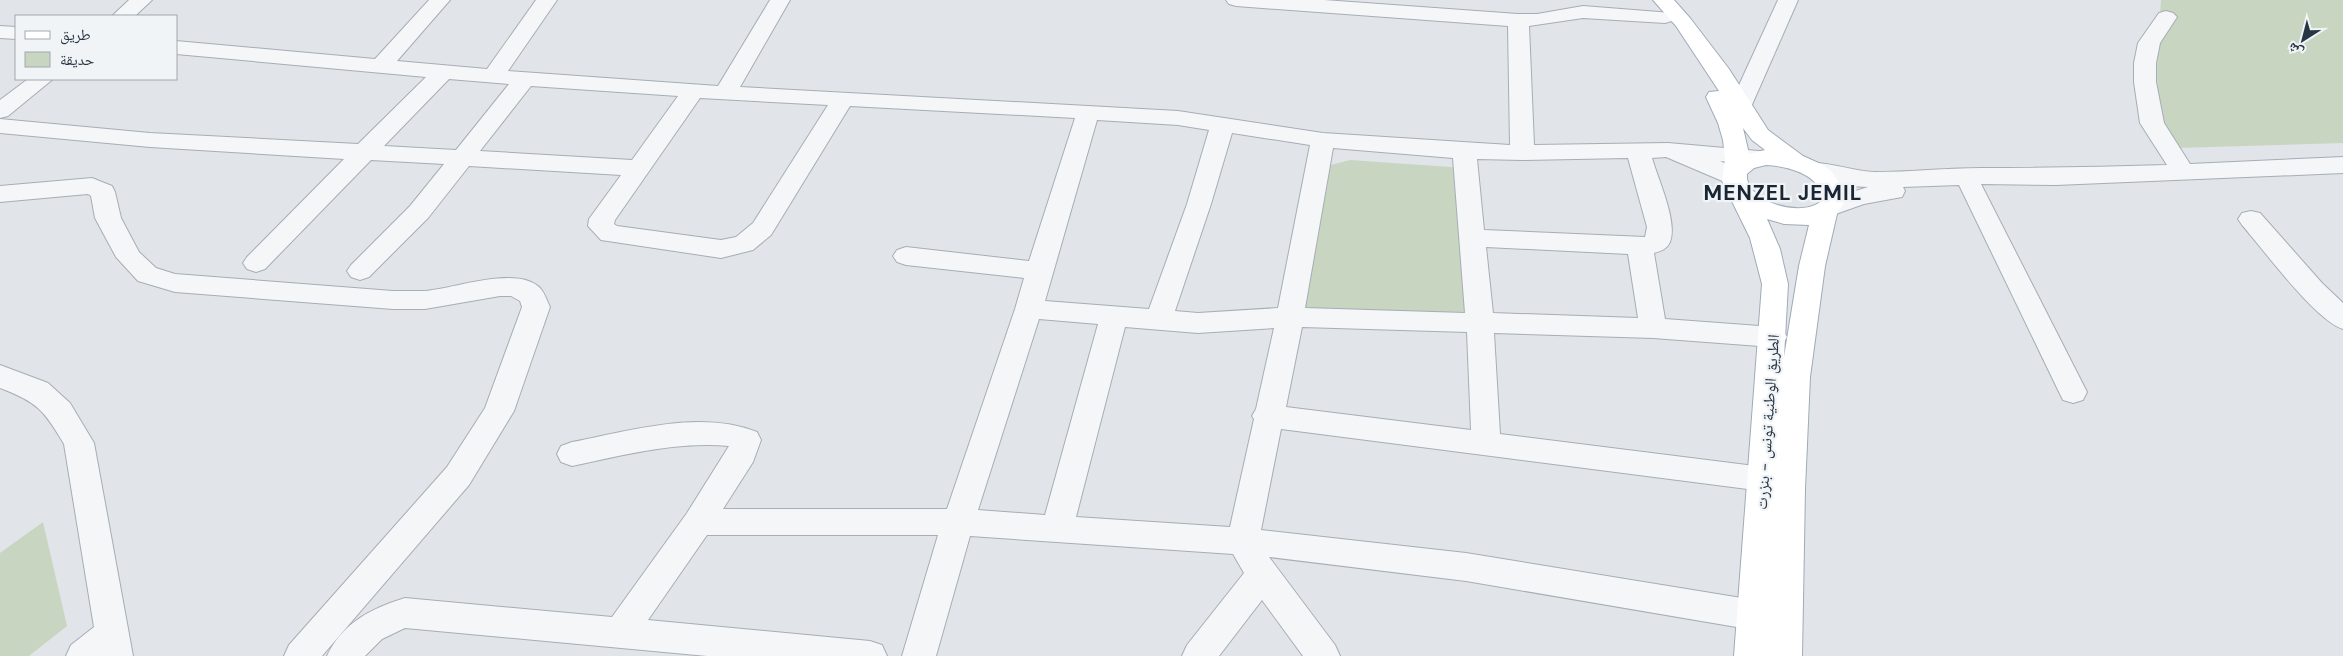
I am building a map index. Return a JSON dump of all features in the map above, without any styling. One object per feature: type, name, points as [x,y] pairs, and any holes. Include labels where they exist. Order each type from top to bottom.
[{"type":"main road","name":"الطريق الوطنية تونس - بنزرت","points":[[1648,0],[1664,8],[1683,22],[1721,74],[1740,107],[1760,135],[1825,178],[1832,189],[1834,199],[1828,210],[1813,255],[1800,356],[1793,430],[1785,656]]},
{"type":"main road","name":"الطريق الوطنية تونس - بنزرت","points":[[1664,8],[1729,117],[1735,136],[1738,174],[1772,263],[1775,284],[1773,337],[1750,656]]},
{"type":"main road","points":[[1806,166],[1766,157],[1744,163],[1738,174],[1752,204],[1783,216],[1814,217],[1828,210]]},
{"type":"street","points":[[123,15],[142,0]]},
{"type":"street","points":[[379,67],[440,0]]},
{"type":"street","points":[[492,77],[548,0]]},
{"type":"street","points":[[725,93],[780,0]]},
{"type":"street","points":[[1236,0],[1401,5],[1518,20],[1537,20],[1583,12],[1664,8]]},
{"type":"street","points":[[1740,107],[1770,44],[1788,0]]},
{"type":"street","points":[[2166,17],[2149,42],[2145,63],[2145,82],[2152,123],[2184,172]]},
{"type":"street","points":[[1518,20],[1522,153]]},
{"type":"street","points":[[0,32],[15,33]]},
{"type":"street","points":[[178,47],[492,77],[725,93],[1178,118],[1323,140],[1464,151],[1522,153],[1668,150],[1738,174]]},
{"type":"street","points":[[256,263],[442,73]]},
{"type":"street","points":[[360,271],[419,212],[524,79]]},
{"type":"street","points":[[0,111],[41,80]]},
{"type":"street","points":[[694,90],[602,219],[601,226],[605,231],[610,234],[721,249],[744,244],[762,229],[842,99]]},
{"type":"street","points":[[919,656],[958,522],[1029,309],[1088,112]]},
{"type":"street","points":[[0,126],[150,140],[640,168]]},
{"type":"street","points":[[1159,320],[1178,260],[1199,204],[1222,126]]},
{"type":"street","points":[[1323,140],[1290,317],[1267,416],[1243,541],[1262,576],[1323,656]]},
{"type":"street","points":[[1464,151],[1480,324],[1486,443]]},
{"type":"street","points":[[1471,238],[1640,246],[1651,245],[1657,242],[1660,233],[1638,151]]},
{"type":"street","points":[[1828,210],[1859,197],[1881,192],[2056,178],[2343,165]]},
{"type":"street","points":[[1806,166],[1849,178],[1873,180],[1980,176],[2056,178]]},
{"type":"street","points":[[0,194],[92,186],[103,192],[108,218],[129,257],[147,275],[175,283],[393,300],[425,300],[500,287],[515,287],[531,295],[536,307],[499,411],[458,476],[301,656]]},
{"type":"street","points":[[1970,186],[2073,392]]},
{"type":"street","points":[[2251,219],[2313,290],[2343,319]]},
{"type":"street","points":[[1640,246],[1653,328]]},
{"type":"street","points":[[906,256],[1039,271]]},
{"type":"street","points":[[1029,309],[1198,323],[1290,317],[1653,328],[1773,337]]},
{"type":"street","points":[[1057,529],[1114,317]]},
{"type":"street","points":[[0,376],[38,391],[60,411],[79,444],[114,644],[83,656]]},
{"type":"street","points":[[1267,416],[1763,478]]},
{"type":"street","points":[[572,454],[690,434],[720,433],[742,436],[746,440],[746,445],[698,522],[621,632]]},
{"type":"street","points":[[698,522],[958,522],[1243,541],[1466,567],[1754,615]]},
{"type":"street","points":[[1199,656],[1262,576]]},
{"type":"street","points":[[344,656],[372,626],[385,618],[405,613],[621,632],[697,649],[870,656]]},
{"type":"green space","points":[[2161,0],[2343,0],[2343,143],[2176,148],[2162,118],[2158,95]]},
{"type":"green space","points":[[1350,160],[1465,168],[1471,320],[1311,314],[1305,307],[1331,165]]},
{"type":"green space","points":[[43,522],[67,626],[29,656],[0,656],[0,553]]},
{"type":"district","name":"MENZEL JEMIL","points":[[1783,193]]}]
